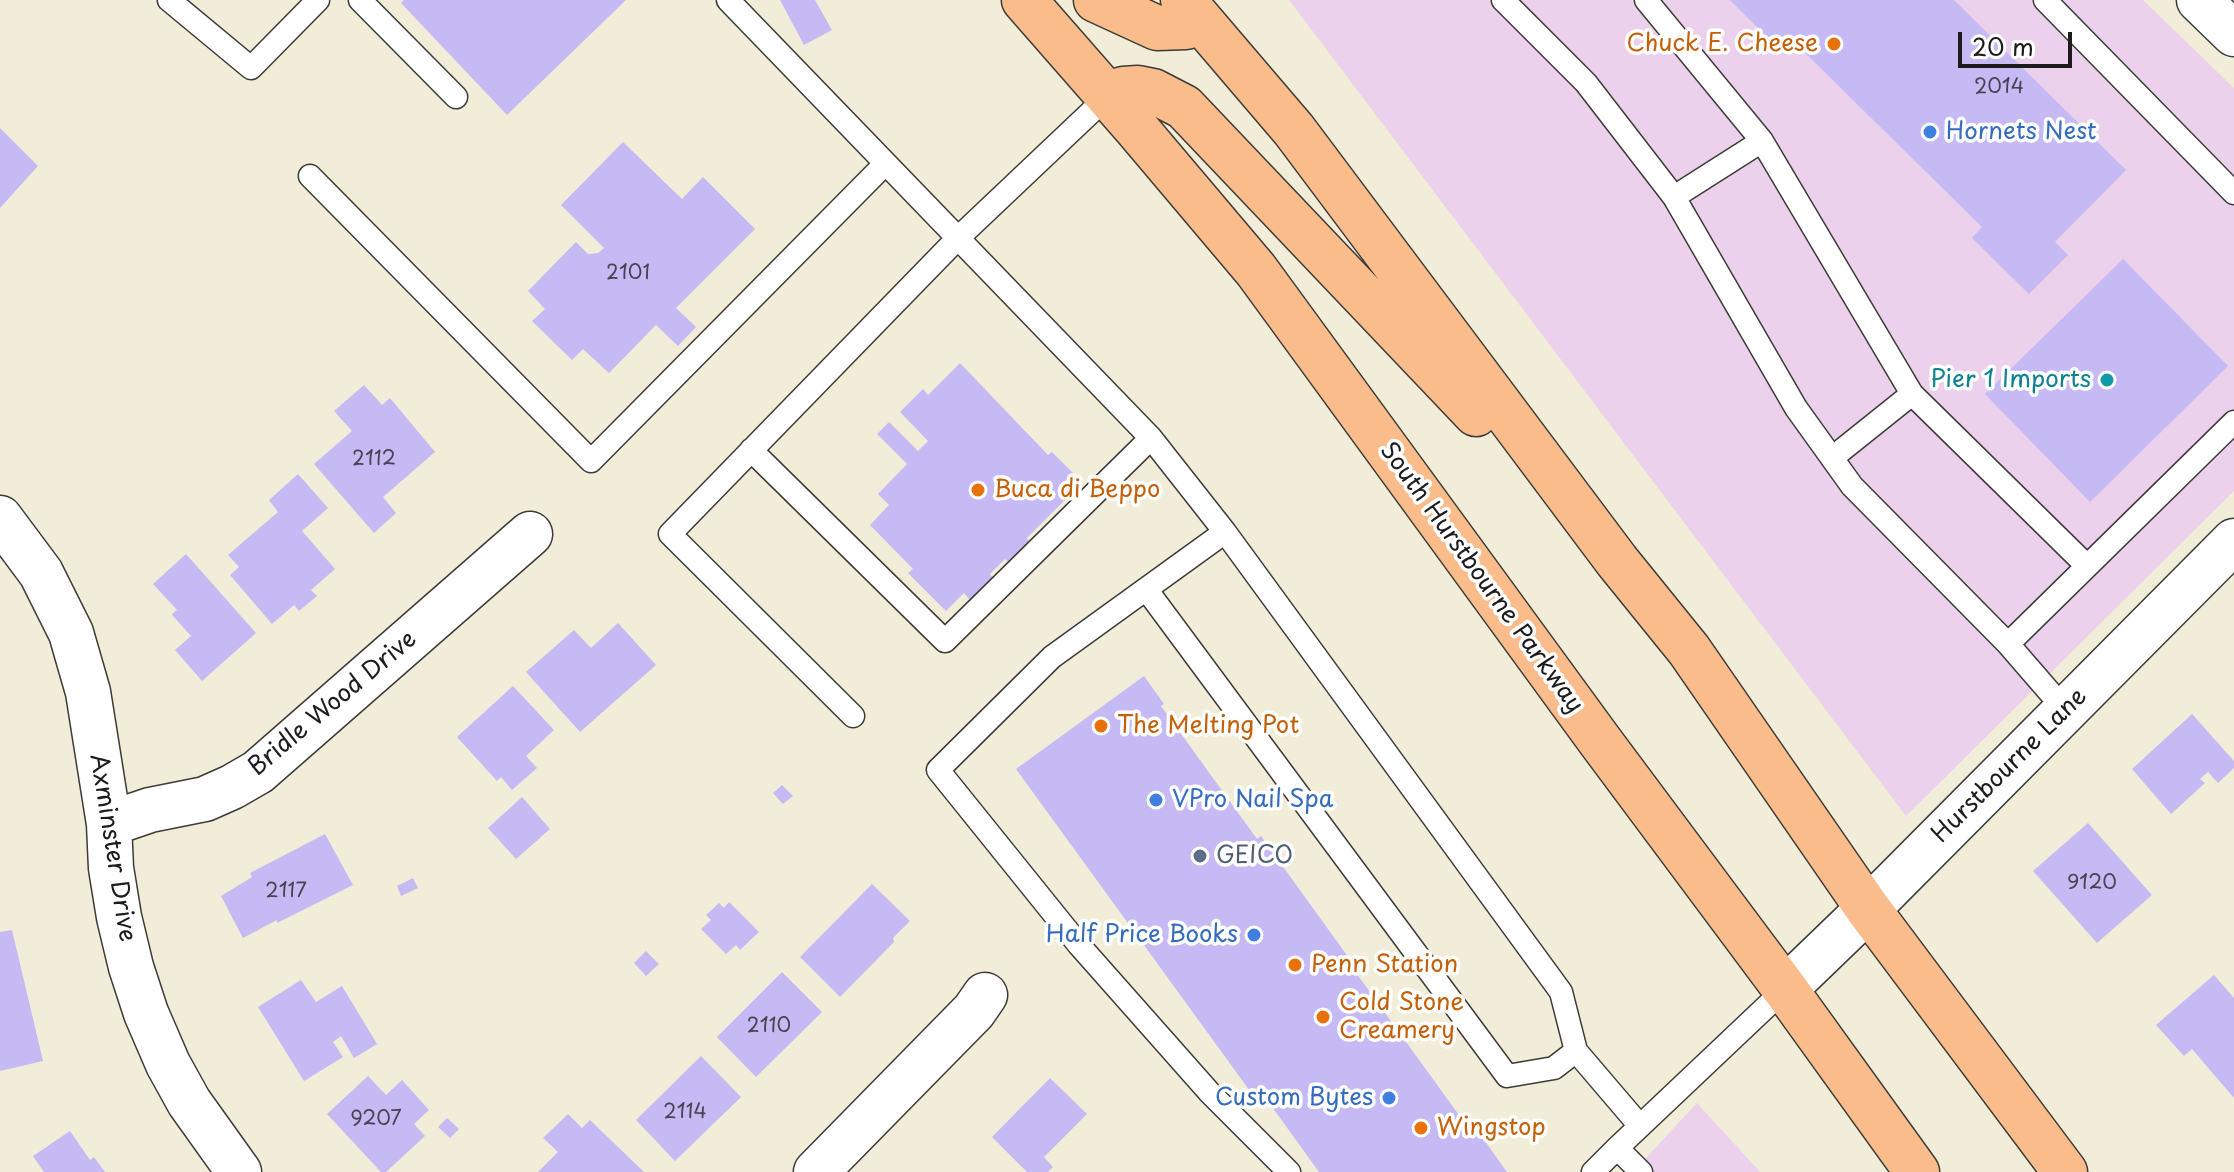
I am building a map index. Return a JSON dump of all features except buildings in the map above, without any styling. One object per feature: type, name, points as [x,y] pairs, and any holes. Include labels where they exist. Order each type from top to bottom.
[{"type":"main road","name":"South Hurstbourne Parkway","points":[[1024,0],[1256,270],[1917,1172]]},
{"type":"main road","points":[[1096,0],[1157,28],[1186,27],[1199,6],[1617,561],[1689,650],[1868,909],[2065,1172]]},
{"type":"main road","points":[[1108,96],[1123,89],[1138,88],[1153,91],[1184,107],[1617,561]]},
{"type":"street","points":[[2199,0],[2234,34]]},
{"type":"street","name":"Axminster Drive","points":[[0,518],[41,573],[71,633],[88,692],[109,824],[111,868],[119,917],[146,1013],[189,1102],[239,1172]]},
{"type":"street","name":"Bridle Wood Drive","points":[[109,824],[150,810],[205,799],[258,772],[530,534]]},
{"type":"street","name":"Hurstbourne Lane","points":[[1785,989],[2234,541]]},
{"type":"street","points":[[816,1172],[974,1011],[985,995]]},
{"type":"lane","points":[[169,0],[251,68],[318,0]]},
{"type":"lane","points":[[189,17],[205,0]]},
{"type":"lane","points":[[360,0],[456,97]]},
{"type":"lane","points":[[728,0],[1151,438],[1225,532],[1561,992],[1576,1051],[1640,1126]]},
{"type":"lane","points":[[1503,0],[1586,83],[1674,197],[1796,408],[1852,486],[2008,644],[2066,711]]},
{"type":"lane","points":[[1646,0],[1762,141],[1912,394],[2087,566]]},
{"type":"lane","points":[[2045,0],[2234,193]]},
{"type":"lane","points":[[853,716],[670,534],[957,239],[1108,96]]},
{"type":"lane","points":[[1674,197],[1762,141]]},
{"type":"lane","points":[[310,176],[591,461],[885,164]]},
{"type":"lane","points":[[1832,458],[1912,394]]},
{"type":"lane","points":[[2008,644],[2234,422]]},
{"type":"lane","points":[[751,450],[945,641],[1151,438]]},
{"type":"lane","points":[[1225,532],[1052,657],[938,770],[1089,956],[1210,1093],[1289,1172]]},
{"type":"lane","points":[[1146,589],[1507,1076],[1554,1068],[1576,1051]]},
{"type":"lane","points":[[1593,1172],[1785,989]]},
{"type":"lane","points":[[1617,1148],[1641,1172]]},
{"type":"shaded area","points":[[1289,0],[2143,0],[2234,88],[2234,491],[1906,816]]},
{"type":"shaded area","points":[[1697,1103],[1760,1172],[1633,1172]]},
{"type":"place","name":"Chuck E. Cheese","points":[[1834,44]]},
{"type":"place","name":"Hornets Nest","points":[[1930,132]]},
{"type":"place","name":"Pier 1 Imports","points":[[2107,380]]},
{"type":"place","name":"Buca di Beppo","points":[[978,490]]},
{"type":"place","name":"The Melting Pot","points":[[1101,726]]},
{"type":"place","name":"VPro Nail Spa","points":[[1156,800]]},
{"type":"place","name":"GEICO","points":[[1200,856]]},
{"type":"place","name":"Half Price Books","points":[[1254,935]]},
{"type":"place","name":"Penn Station","points":[[1295,965]]},
{"type":"place","name":"Cold Stone Creamery","points":[[1323,1017]]},
{"type":"place","name":"Custom Bytes","points":[[1389,1098]]},
{"type":"place","name":"Wingstop","points":[[1421,1128]]}]
